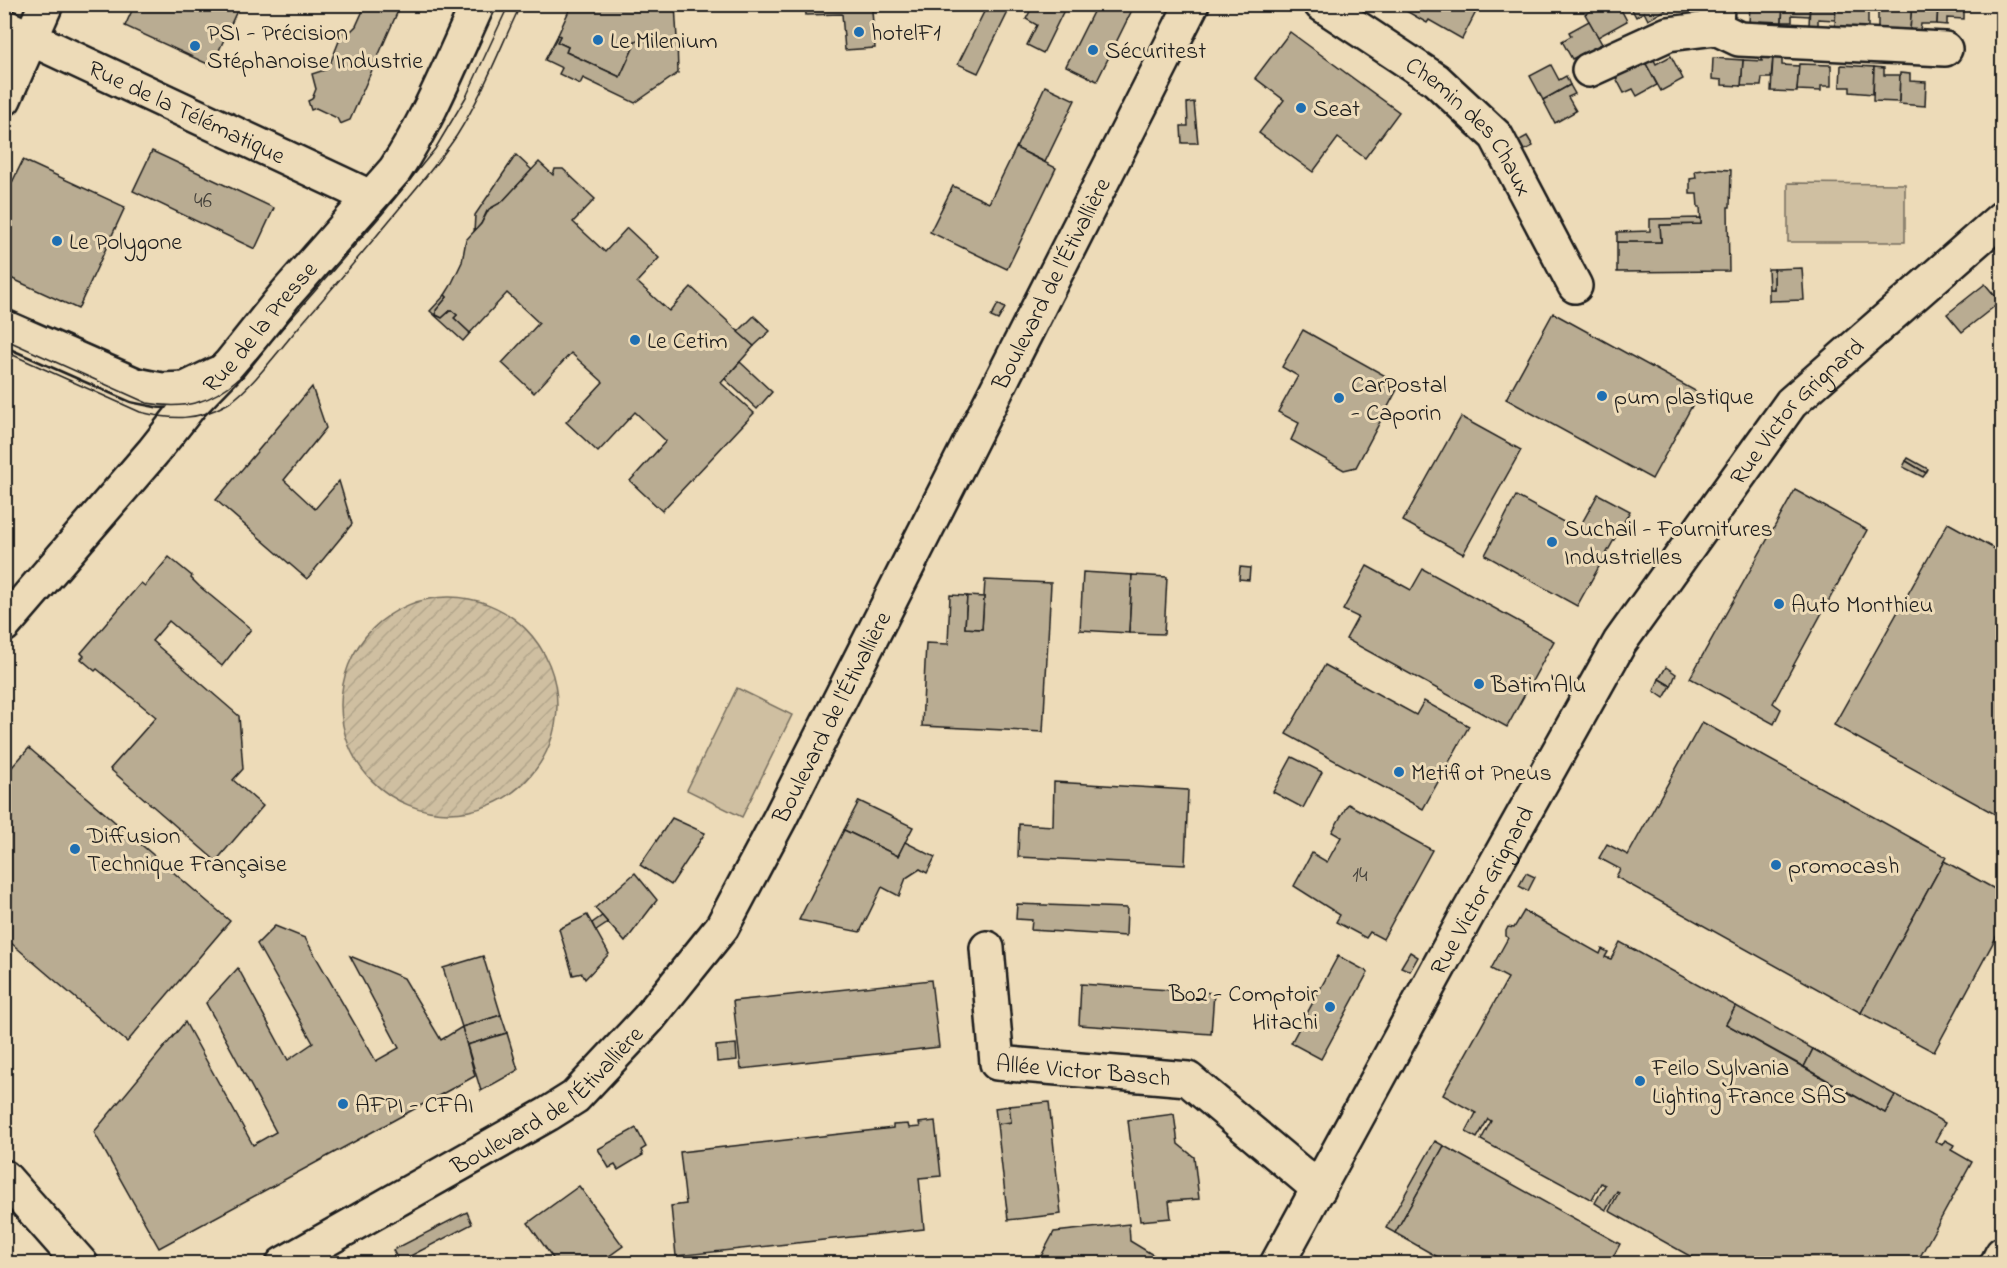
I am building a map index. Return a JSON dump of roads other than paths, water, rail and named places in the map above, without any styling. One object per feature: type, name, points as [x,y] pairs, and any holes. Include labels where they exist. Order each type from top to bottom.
[{"type":"main road","points":[[4,99],[18,32],[46,4]]},
{"type":"main road","name":"Rue de la Presse","points":[[4,625],[153,452],[191,404],[230,364],[369,197],[395,170],[410,148],[478,4]]},
{"type":"main road","name":"Boulevard de l'Étivallière","points":[[283,1263],[548,1114],[575,1096],[648,1019],[722,927],[780,818],[1192,4]]},
{"type":"main road","name":"Chemin des Chaux","points":[[1321,4],[1436,80],[1496,136],[1575,286]]},
{"type":"main road","points":[[1589,70],[1668,34],[1716,16],[1739,39],[1945,49]]},
{"type":"main road","name":"Rue de la Télématique","points":[[18,32],[369,197]]},
{"type":"main road","name":"Rue Victor Grignard","points":[[1277,1263],[1620,642],[1791,403],[2002,218]]},
{"type":"main road","points":[[4,327],[136,385],[161,390],[185,389],[206,380],[230,364]]},
{"type":"main road","name":"Allée Victor Basch","points":[[987,948],[997,1063],[1188,1079],[1319,1189]]},
{"type":"main road","points":[[4,1177],[81,1263]]},
{"type":"main road","points":[[1997,1263],[2002,1254]]},
{"type":"tram line","points":[[4,339],[147,403],[173,406],[197,403],[229,387],[383,213],[435,149],[466,97],[509,4]]},
{"type":"tram line","points":[[4,351],[140,412],[163,417],[195,416],[227,404],[245,390],[264,369],[421,183],[457,135],[491,71],[521,4]]},
{"type":"place","name":"hotelF1","points":[[859,32]]},
{"type":"place","name":"Le Milenium","points":[[598,40]]},
{"type":"place","name":"PSI - Précision Stéphanoise Industrie","points":[[195,46]]},
{"type":"place","name":"Sécuritest","points":[[1093,50]]},
{"type":"place","name":"Seat","points":[[1301,108]]},
{"type":"place","name":"Le Polygone","points":[[57,241]]},
{"type":"place","name":"Le Cetim","points":[[635,340]]},
{"type":"place","name":"pum plastique","points":[[1602,396]]},
{"type":"place","name":"CarPostal - Caporin","points":[[1339,398]]},
{"type":"place","name":"Suchail - Fournitures Industrielles","points":[[1552,542]]},
{"type":"place","name":"Auto Monthieu","points":[[1779,604]]},
{"type":"place","name":"Batim'Alu","points":[[1479,684]]},
{"type":"place","name":"Metifiot Pneus","points":[[1399,772]]},
{"type":"place","name":"Diffusion Technique Française","points":[[75,849]]},
{"type":"place","name":"promocash","points":[[1776,865]]},
{"type":"place","name":"B02 - Comptoir Hitachi","points":[[1330,1007]]},
{"type":"place","name":"Feilo Sylvania Lighting France SAS","points":[[1640,1081]]},
{"type":"place","name":"AFPI - CFAI","points":[[343,1104]]}]
